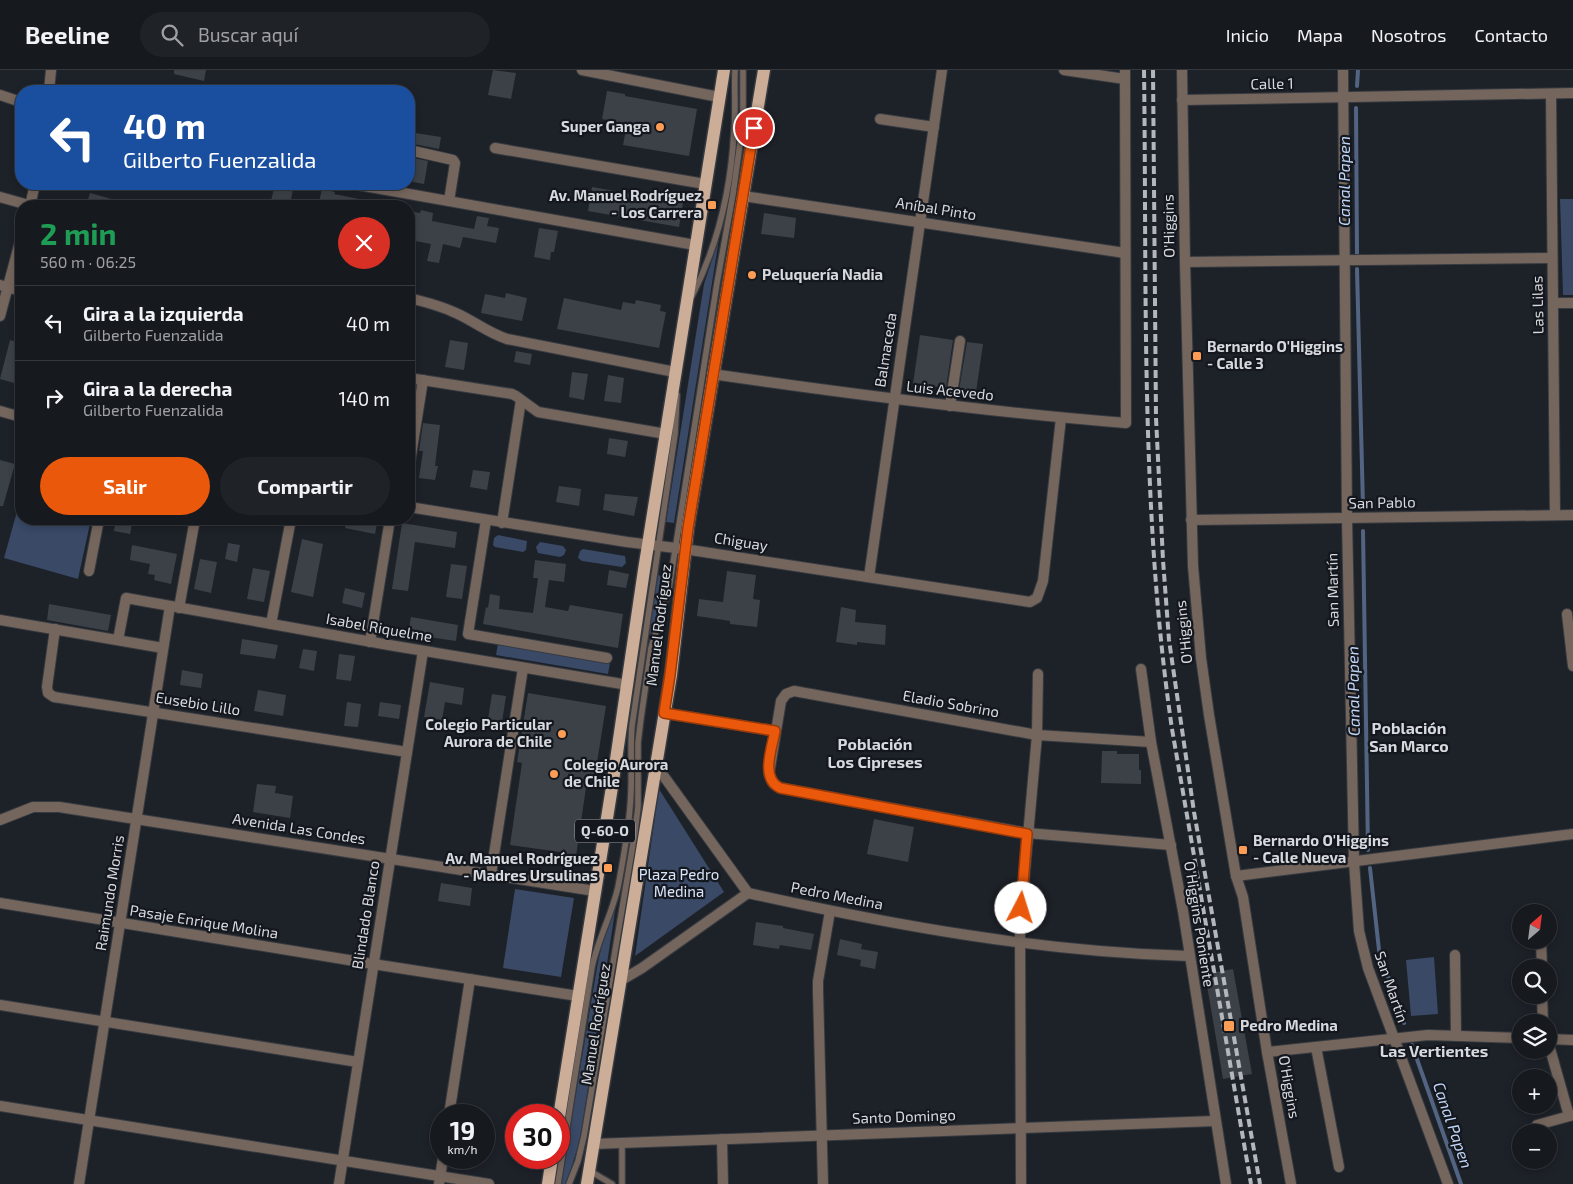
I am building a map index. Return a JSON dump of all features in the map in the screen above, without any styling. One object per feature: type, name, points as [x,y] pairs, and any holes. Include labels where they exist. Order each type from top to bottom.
[{"type":"main road","name":"Manuel Rodríguez","points":[[561,1104],[628,685],[653,545],[675,372],[724,70]]},
{"type":"main road","name":"Manuel Rodríguez","points":[[587,1184],[672,665],[679,548],[712,374],[764,70]]},
{"type":"main road","points":[[548,1184],[550,1169]]},
{"type":"street","points":[[50,85],[51,70]]},
{"type":"street","points":[[582,70],[719,97]]},
{"type":"street","name":"Balmaceda","points":[[869,576],[942,70]]},
{"type":"street","points":[[1064,70],[1125,74],[1125,253]]},
{"type":"street","name":"O'Higgins","points":[[1182,70],[1191,520],[1201,658],[1208,715],[1236,876],[1242,897],[1291,1184]]},
{"type":"street","name":"San Martín","points":[[1343,70],[1347,518],[1354,862],[1359,931],[1361,946],[1368,968],[1448,1184]]},
{"type":"street","name":"Calle 1","points":[[1182,100],[1573,93]]},
{"type":"street","name":"Las Lilas","points":[[1551,94],[1555,516]]},
{"type":"street","points":[[0,95],[15,100]]},
{"type":"street","points":[[880,119],[934,127]]},
{"type":"street","points":[[495,148],[705,184]]},
{"type":"street","points":[[415,151],[454,160],[456,164],[449,201]]},
{"type":"street","points":[[387,190],[695,245]]},
{"type":"street","name":"Aníbal Pinto","points":[[743,196],[1125,253]]},
{"type":"street","points":[[0,197],[15,201]]},
{"type":"street","name":"Luis Acevedo","points":[[712,374],[893,400],[1126,424],[1125,253]]},
{"type":"street","points":[[0,316],[4,286],[15,255]]},
{"type":"street","points":[[1185,262],[1552,258]]},
{"type":"street","points":[[415,299],[439,305],[485,330],[507,339],[675,372]]},
{"type":"street","points":[[1553,303],[1573,303]]},
{"type":"street","points":[[950,406],[960,341]]},
{"type":"street","points":[[415,379],[512,394],[538,412],[666,434]]},
{"type":"street","points":[[415,430],[423,380]]},
{"type":"street","points":[[502,523],[521,400]]},
{"type":"street","points":[[0,411],[15,415]]},
{"type":"street","name":"Chiguay","points":[[415,508],[502,523],[869,576],[1030,602],[1038,598],[1043,581],[1061,418]]},
{"type":"street","name":"San Pablo","points":[[1191,520],[1573,515]]},
{"type":"street","points":[[486,520],[468,634],[607,658]]},
{"type":"street","points":[[89,571],[98,525]]},
{"type":"street","name":"Raimundo Morris","points":[[79,1184],[163,648],[194,525]]},
{"type":"street","points":[[271,624],[290,525]]},
{"type":"street","points":[[370,642],[389,525]]},
{"type":"street","name":"Isabel Riquelme","points":[[118,640],[126,598],[370,642],[628,685]]},
{"type":"street","points":[[1566,614],[1573,666]]},
{"type":"street","points":[[0,620],[163,648]]},
{"type":"street","name":"Eusebio Lillo","points":[[55,629],[47,687],[47,691],[51,696],[407,752]]},
{"type":"street","name":"Blindado Blanco","points":[[339,1184],[423,651]]},
{"type":"street","points":[[491,874],[523,668]]},
{"type":"street","name":"O'Higgins Poniente","points":[[1141,669],[1151,742],[1171,845],[1226,1184]]},
{"type":"street","points":[[1021,1184],[1020,943],[1027,834],[1037,735],[1038,674]]},
{"type":"street","name":"Eladio Sobrino","points":[[775,731],[783,697],[790,692],[798,691],[1037,735],[1151,742]]},
{"type":"street","points":[[664,713],[775,731],[769,774],[773,783],[780,788],[1027,834],[1171,845]]},
{"type":"street","points":[[620,981],[642,968],[748,893],[655,764]]},
{"type":"street","name":"Avenida Las Condes","points":[[0,820],[32,807],[59,807],[596,891]]},
{"type":"street","points":[[1236,876],[1573,834]]},
{"type":"street","name":"Pedro Medina","points":[[748,893],[830,911],[1020,943],[1089,950],[1189,956]]},
{"type":"street","name":"Pasaje Enrique Molina","points":[[0,903],[578,996]]},
{"type":"street","points":[[823,1184],[818,981],[830,911]]},
{"type":"street","points":[[1455,955],[1456,1036]]},
{"type":"street","points":[[451,1104],[470,979]]},
{"type":"street","points":[[0,1005],[358,1062]]},
{"type":"street","points":[[1267,1052],[1428,1035],[1512,1038]]},
{"type":"street","points":[[1557,1039],[1573,1040]]},
{"type":"street","points":[[1316,1047],[1339,1167]]},
{"type":"street","points":[[1540,1124],[1571,1115],[1553,1059]]},
{"type":"street","points":[[0,1106],[342,1160],[439,1180],[489,1184]]},
{"type":"street","name":"Santo Domingo","points":[[593,1144],[1215,1122]]},
{"type":"street","points":[[722,1139],[724,1184]]},
{"type":"lane","points":[[685,310],[700,280],[721,222],[734,143],[735,70]]},
{"type":"lane","points":[[569,1184],[584,1136],[635,832],[638,807],[638,743],[641,718],[651,648],[679,548],[716,283],[740,146],[743,122],[743,70]]},
{"type":"lane","points":[[558,1184],[592,967],[597,946],[615,898],[629,818],[631,733],[653,545],[677,418],[675,372]]},
{"type":"lane","points":[[622,1142],[622,1184]]},
{"type":"lane","points":[[589,1170],[612,1184]]},
{"type":"green space","points":[[1560,199],[1573,199],[1573,295],[1563,295]]},
{"type":"green space","points":[[719,239],[674,523],[666,522],[704,284]]},
{"type":"green space","points":[[15,519],[15,525],[90,525],[78,579],[4,558]]},
{"type":"green space","points":[[498,535],[527,541],[526,550],[523,552],[495,547],[493,545],[494,538]]},
{"type":"green space","points":[[540,542],[563,546],[566,550],[564,555],[560,557],[538,553],[536,547]]},
{"type":"green space","points":[[583,549],[625,556],[626,563],[622,567],[582,561],[578,558],[580,551]]},
{"type":"green space","points":[[658,575],[666,577],[661,603],[650,635],[649,634]]},
{"type":"green space","points":[[498,643],[610,663],[608,674],[496,655]]},
{"type":"green space","name":"Plaza Pedro Medina","points":[[659,789],[724,892],[635,956]]},
{"type":"green space","points":[[515,889],[574,898],[561,977],[503,968]]},
{"type":"green space","points":[[616,905],[580,1140],[566,1184],[561,1184],[563,1169],[570,1169],[570,1130],[602,944]]},
{"type":"green space","points":[[1434,957],[1438,1014],[1411,1016],[1406,960]]},
{"type":"building","points":[[174,70],[206,70],[204,81],[174,74]]},
{"type":"building","points":[[493,70],[516,73],[511,99],[488,95]]},
{"type":"building","name":"Super Ganga","points":[[607,91],[697,109],[689,156],[623,145],[627,124],[602,119]]},
{"type":"building","points":[[415,133],[441,137],[439,149],[415,144]]},
{"type":"building","points":[[415,158],[428,161],[424,184],[415,182]]},
{"type":"building","points":[[592,187],[683,203],[679,227],[588,211]]},
{"type":"building","points":[[274,190],[293,190],[291,200],[271,200]]},
{"type":"building","points":[[322,190],[326,190],[335,192],[334,194],[364,200],[319,200]]},
{"type":"building","points":[[90,193],[115,200],[88,200]]},
{"type":"building","points":[[421,210],[433,213],[432,221],[474,229],[477,216],[489,218],[487,226],[499,228],[496,243],[463,237],[460,248],[443,244],[439,263],[427,261],[431,244],[415,241],[415,212],[420,213]]},
{"type":"building","points":[[764,213],[796,218],[794,238],[761,234]]},
{"type":"building","points":[[539,228],[558,231],[554,252],[551,252],[550,260],[534,257]]},
{"type":"building","points":[[506,293],[527,298],[522,321],[481,313],[485,294],[505,298]]},
{"type":"building","points":[[564,298],[621,310],[623,302],[635,304],[636,300],[661,305],[660,311],[666,312],[659,348],[557,329]]},
{"type":"building","points":[[920,335],[953,340],[946,388],[913,384]]},
{"type":"building","points":[[10,340],[15,341],[15,383],[0,379]]},
{"type":"building","points":[[450,340],[468,343],[464,370],[445,367]]},
{"type":"building","points":[[967,342],[983,344],[976,392],[959,390]]},
{"type":"building","points":[[516,351],[532,354],[530,365],[514,362]]},
{"type":"building","points":[[572,372],[588,374],[584,400],[569,397]]},
{"type":"building","points":[[608,375],[624,378],[621,403],[604,401]]},
{"type":"building","points":[[423,423],[440,425],[435,466],[438,466],[435,480],[419,478],[423,451],[419,451]]},
{"type":"building","points":[[609,438],[628,441],[625,457],[607,454]]},
{"type":"building","points":[[0,460],[15,464],[3,506],[0,506]]},
{"type":"building","points":[[473,470],[490,472],[487,490],[470,487]]},
{"type":"building","points":[[559,486],[581,489],[579,506],[556,502]]},
{"type":"building","points":[[605,494],[638,497],[634,516],[603,510]]},
{"type":"building","points":[[115,525],[132,525],[130,534],[114,531]]},
{"type":"building","points":[[346,525],[377,525],[375,534],[345,528]]},
{"type":"building","points":[[402,525],[414,525],[457,532],[455,548],[415,542],[408,591],[392,589]]},
{"type":"building","points":[[302,539],[323,544],[313,597],[291,592]]},
{"type":"building","points":[[228,543],[240,545],[237,562],[225,559]]},
{"type":"building","points":[[132,545],[177,554],[171,584],[154,580],[155,575],[148,574],[150,564],[130,560]]},
{"type":"building","points":[[200,559],[217,562],[211,593],[194,589]]},
{"type":"building","points":[[535,560],[566,564],[564,582],[549,580],[545,607],[568,611],[570,605],[623,614],[618,648],[483,624],[490,594],[500,596],[499,609],[533,613],[538,578],[533,578]]},
{"type":"building","points":[[451,564],[467,566],[462,599],[446,597]]},
{"type":"building","points":[[253,568],[270,571],[264,602],[247,599]]},
{"type":"building","points":[[609,570],[629,574],[626,588],[607,585]]},
{"type":"building","points":[[727,571],[756,575],[753,599],[760,600],[757,627],[730,624],[730,621],[697,616],[699,599],[723,602]]},
{"type":"building","points":[[345,588],[365,593],[362,608],[342,603]]},
{"type":"building","points":[[49,604],[111,615],[108,631],[47,620]]},
{"type":"building","points":[[841,607],[856,610],[855,622],[886,625],[885,645],[857,642],[857,645],[836,642]]},
{"type":"building","points":[[411,617],[458,625],[456,641],[408,634]]},
{"type":"building","points":[[242,639],[278,645],[275,659],[240,654]]},
{"type":"building","points":[[303,649],[317,651],[314,671],[299,668]]},
{"type":"building","points":[[339,654],[355,656],[351,681],[336,679]]},
{"type":"building","points":[[182,670],[203,674],[201,688],[180,685]]},
{"type":"building","points":[[430,682],[464,688],[462,705],[445,702],[442,720],[424,717]]},
{"type":"building","points":[[258,690],[286,695],[283,716],[254,711]]},
{"type":"building","name":"Colegio Aurora de Chile","points":[[528,693],[606,706],[595,775],[588,774],[576,856],[510,845],[522,763],[517,762]]},
{"type":"building","points":[[492,694],[506,696],[502,722],[488,719]]},
{"type":"building","points":[[347,702],[361,704],[358,727],[344,726]]},
{"type":"building","points":[[380,702],[401,705],[399,719],[378,716]]},
{"type":"building","points":[[1102,751],[1117,751],[1117,754],[1139,754],[1141,784],[1101,783]]},
{"type":"building","points":[[257,784],[276,786],[275,793],[293,796],[290,818],[253,812]]},
{"type":"building","points":[[874,819],[914,827],[908,862],[867,854]]},
{"type":"building","points":[[441,883],[472,888],[470,906],[438,901]]},
{"type":"building","points":[[756,922],[783,926],[783,928],[814,934],[811,950],[780,945],[779,949],[753,945]]},
{"type":"building","points":[[840,939],[862,944],[861,949],[878,952],[875,969],[860,966],[861,960],[837,955]]},
{"type":"building","points":[[1233,969],[1252,1074],[1223,1079],[1205,974]]},
{"type":"waterway","name":"Canal Papen","points":[[1357,86],[1358,70]]},
{"type":"waterway","name":"Canal Papen","points":[[1356,108],[1357,254]]},
{"type":"waterway","name":"Canal Papen","points":[[1357,269],[1363,507]]},
{"type":"waterway","name":"Canal Papen","points":[[1363,531],[1368,850]]},
{"type":"waterway","name":"Canal Papen","points":[[1370,868],[1379,950],[1404,1023]]},
{"type":"waterway","name":"Canal Papen","points":[[1412,1045],[1461,1184]]},
{"type":"railway","points":[[1144,70],[1147,400],[1150,483],[1162,647],[1172,729],[1251,1184]]},
{"type":"railway","points":[[1153,70],[1156,418],[1169,640],[1194,812],[1260,1184]]},
{"type":"place","name":"Super Ganga","points":[[660,127]]},
{"type":"place","name":"Av. Manuel Rodríguez - Los Carrera","points":[[712,205]]},
{"type":"place","name":"Peluquería Nadia","points":[[752,275]]},
{"type":"place","name":"Bernardo O'Higgins - Calle 3","points":[[1197,356]]},
{"type":"place","name":"Colegio Particular Aurora de Chile","points":[[562,734]]},
{"type":"place","name":"Colegio Aurora de Chile","points":[[554,774]]},
{"type":"place","name":"Bernardo O'Higgins - Calle Nueva","points":[[1243,850]]},
{"type":"place","name":"Av. Manuel Rodríguez - Madres Ursulinas","points":[[608,868]]},
{"type":"place","name":"Pedro Medina","points":[[1229,1026]]},
{"type":"district","name":"Población San Marco","points":[[1409,737]]},
{"type":"district","name":"Población Los Cipreses","points":[[875,753]]},
{"type":"district","name":"Las Vertientes","points":[[1434,1051]]},
{"type":"route","points":[[754,128],[681,572],[664,713],[775,731],[769,774],[770,780],[780,788],[1027,834],[1021,908]]}]
